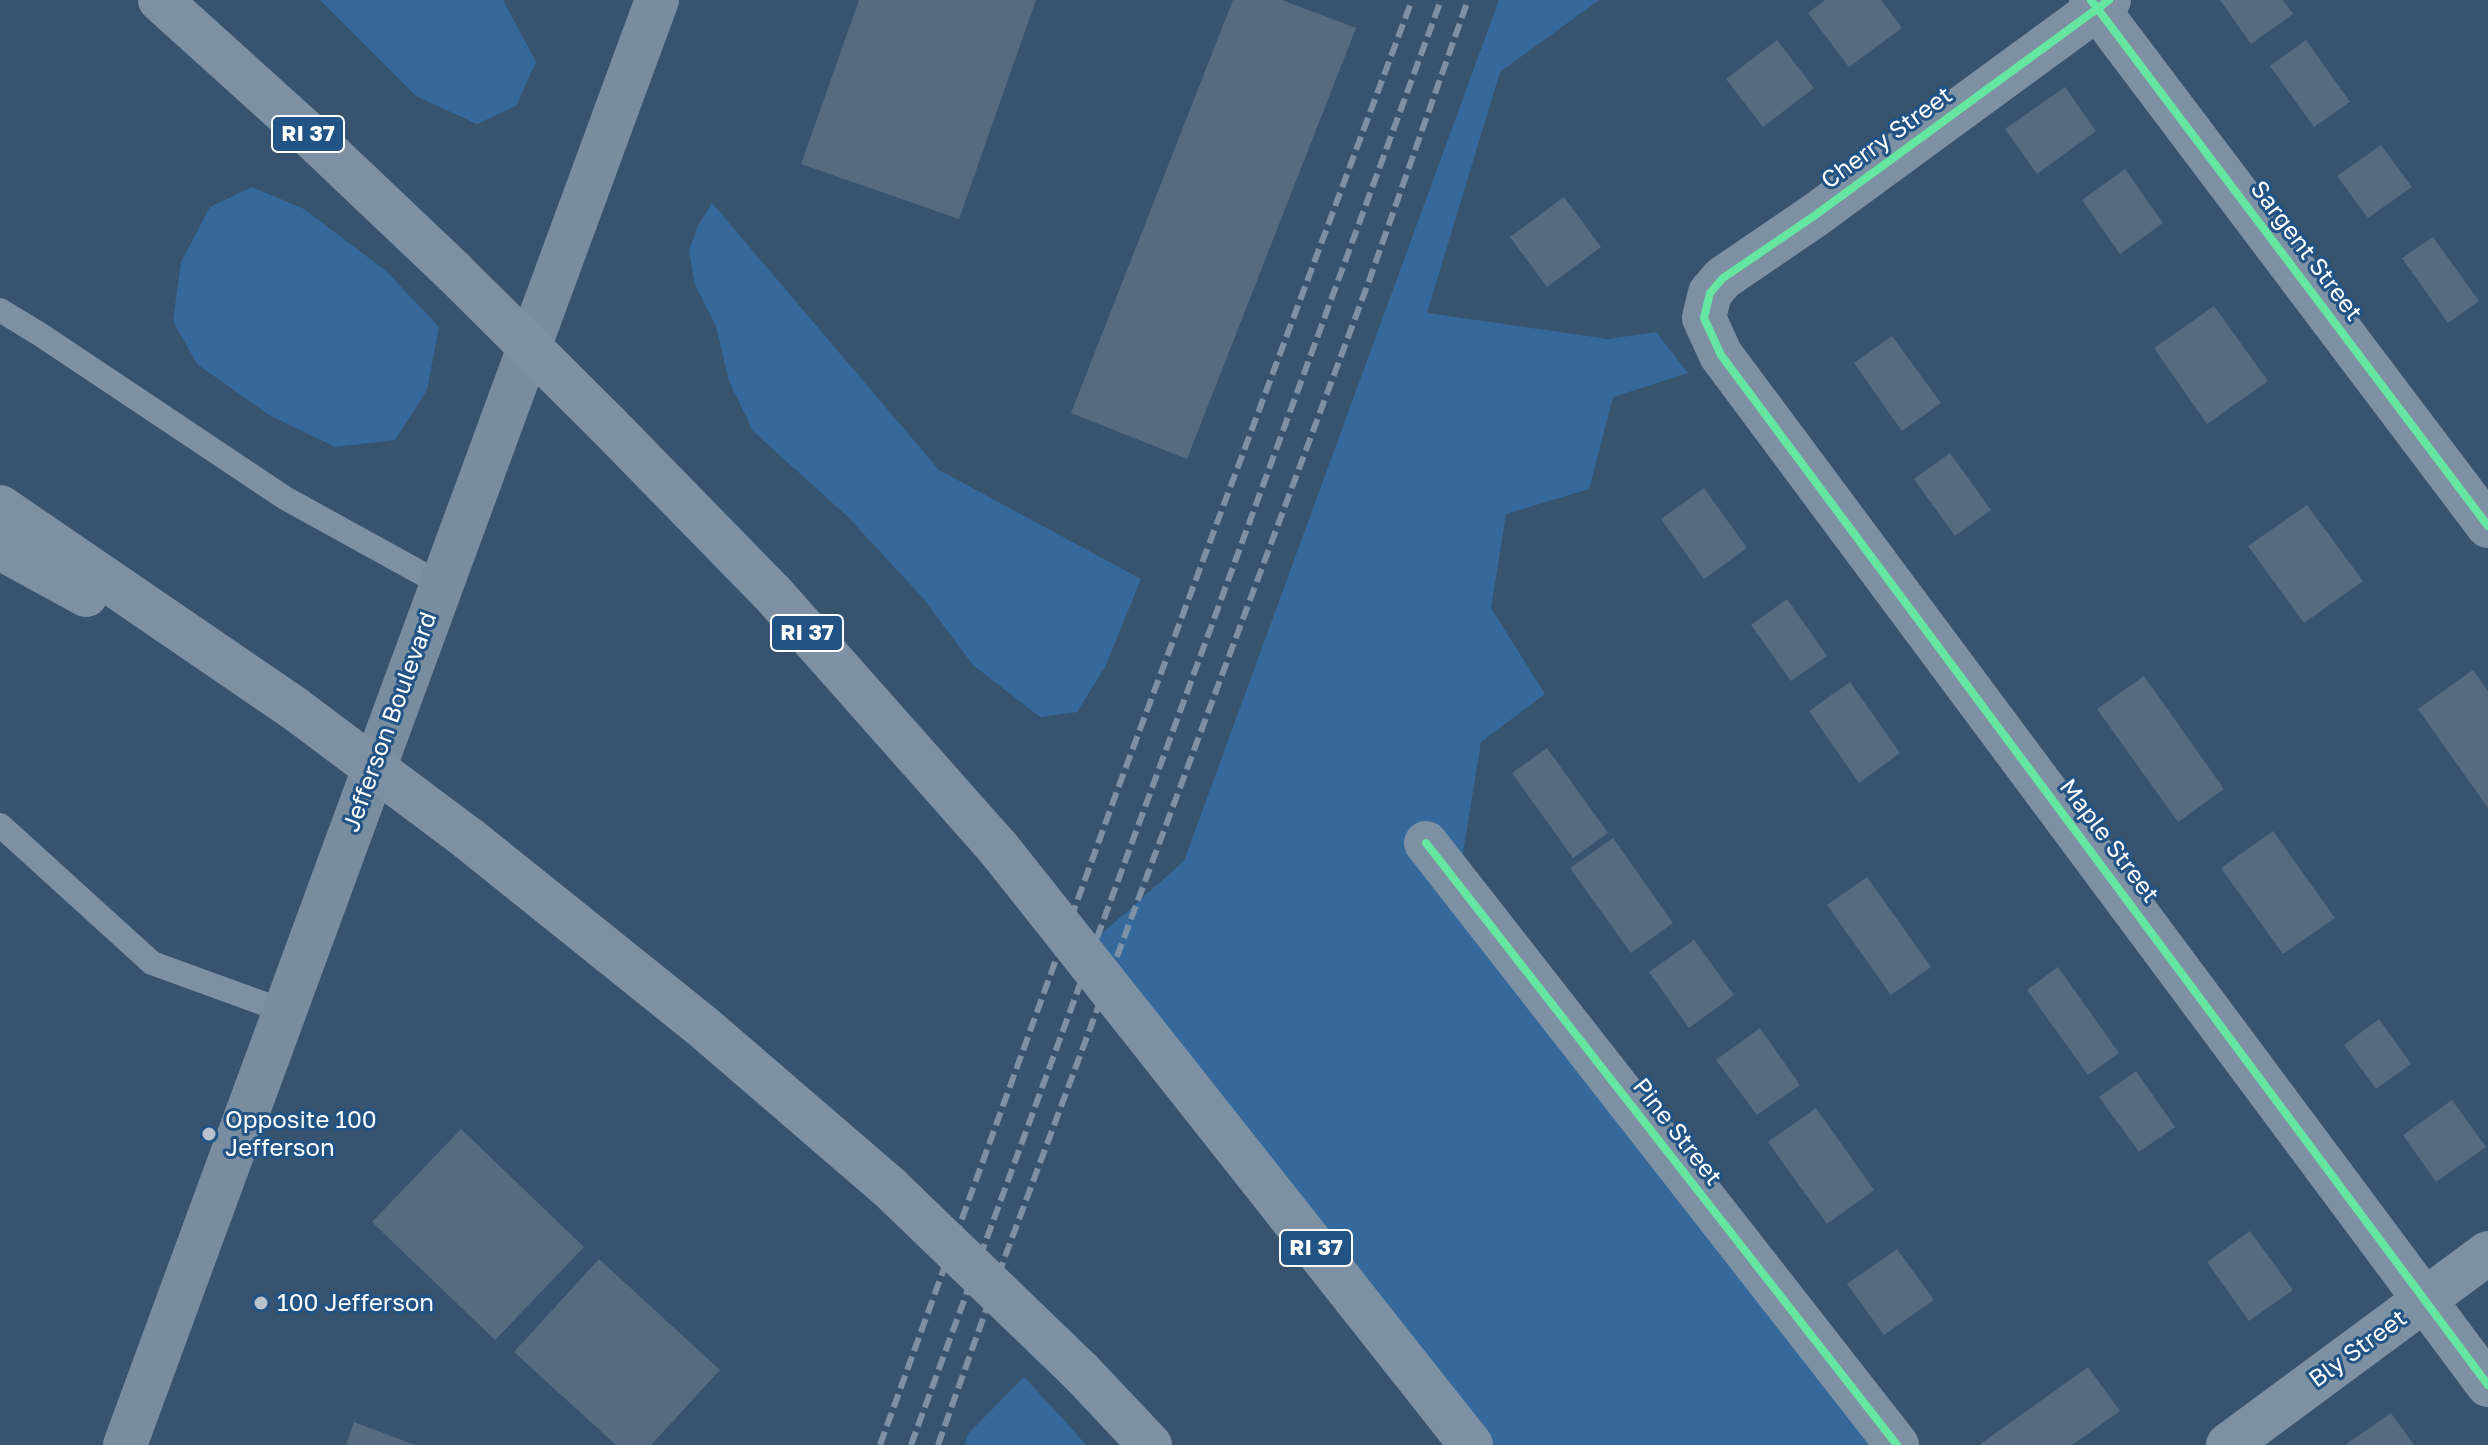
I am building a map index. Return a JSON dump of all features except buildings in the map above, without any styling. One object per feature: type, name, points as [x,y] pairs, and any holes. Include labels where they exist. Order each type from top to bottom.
[{"type":"main road","name":"RI 37","points":[[160,0],[453,271],[774,595],[999,849],[1471,1445]]},
{"type":"main road","name":"Jefferson Boulevard","points":[[125,1445],[657,0]]},
{"type":"main road","name":"Cherry Street","points":[[1704,318],[1710,293],[1723,278],[1814,216],[2099,3]]},
{"type":"main road","name":"Sargent Street","points":[[2099,3],[2488,526]]},
{"type":"main road","name":"Maple Street","points":[[1704,318],[1721,355],[2488,1385]]},
{"type":"main road","points":[[0,507],[294,708],[469,839],[702,1026],[889,1187],[1081,1372],[1150,1445]]},
{"type":"main road","points":[[0,548],[294,708]]},
{"type":"main road","name":"Pine Street","points":[[1426,843],[1897,1445]]},
{"type":"main road","name":"Bly Street","points":[[2228,1445],[2488,1253]]},
{"type":"lane","points":[[0,310],[285,498],[441,584]]},
{"type":"lane","points":[[0,825],[152,963],[284,1011]]},
{"type":"shaded area","points":[[320,0],[503,0],[536,62],[516,106],[477,124],[416,96]]},
{"type":"shaded area","points":[[1499,0],[1599,0],[1500,72],[1427,313],[1608,339],[1656,332],[1688,373],[1613,397],[1589,489],[1506,514],[1491,608],[1545,694],[1481,742],[1461,865],[1883,1445],[1474,1445],[1097,938],[1184,861]]},
{"type":"shaded area","points":[[252,187],[304,209],[386,271],[439,327],[427,390],[395,440],[335,447],[269,415],[197,364],[173,321],[181,262],[210,207]]},
{"type":"shaded area","points":[[712,203],[939,470],[1141,579],[1105,667],[1077,712],[1040,717],[973,665],[923,598],[848,517],[753,431],[729,381],[716,326],[695,285],[689,250],[698,226]]},
{"type":"shaded area","points":[[1024,1377],[1086,1445],[965,1445],[968,1434]]},
{"type":"railway","points":[[880,1445],[1120,783],[1412,0]]},
{"type":"railway","points":[[911,1445],[1441,0]]},
{"type":"railway","points":[[938,1445],[1006,1254],[1369,281],[1468,0]]},
{"type":"cycle path","points":[[2091,0],[2488,526]]},
{"type":"cycle path","points":[[2109,0],[1814,216],[1723,278],[1710,293],[1704,318],[1721,355],[2488,1385]]},
{"type":"cycle path","points":[[1426,843],[1897,1445]]},
{"type":"place","name":"Opposite 100 Jefferson","points":[[209,1134]]},
{"type":"place","name":"100 Jefferson","points":[[261,1303]]}]
